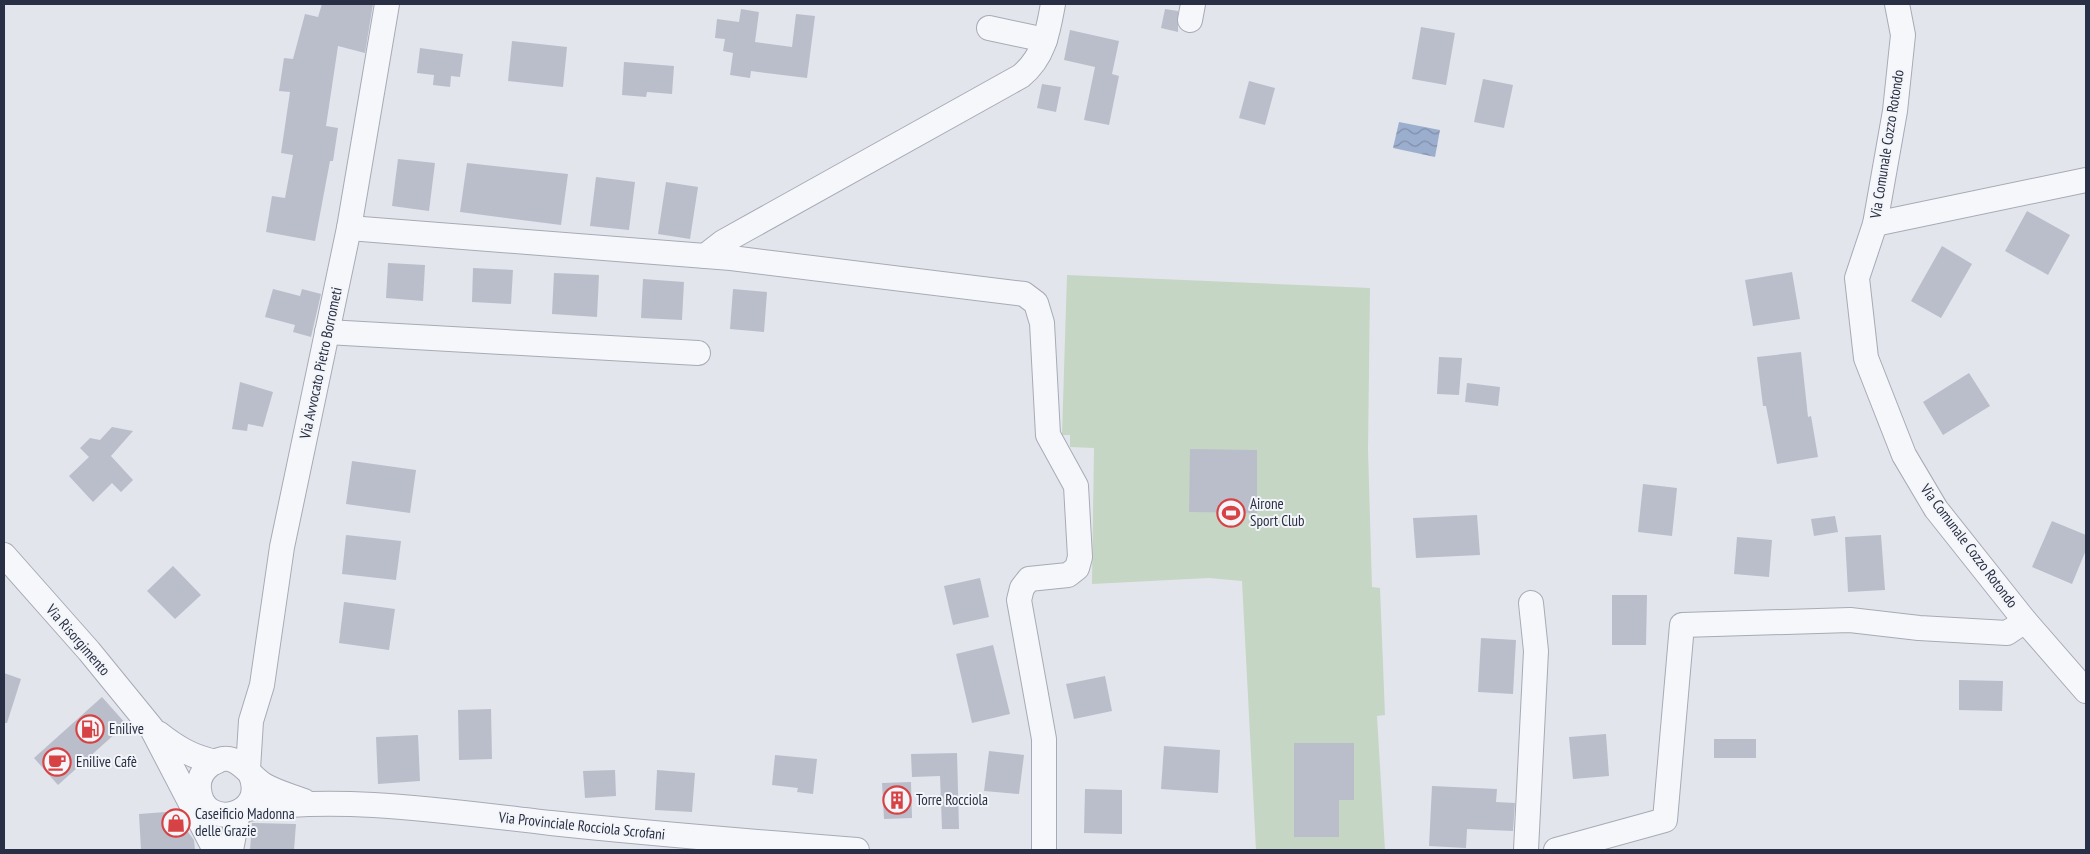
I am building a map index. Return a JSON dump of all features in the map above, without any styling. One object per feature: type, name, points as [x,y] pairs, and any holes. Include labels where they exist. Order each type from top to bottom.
[{"type":"street","name":"Via Avvocato Pietro Borrometi","points":[[251,721],[262,686],[282,547],[349,228],[387,4]]},
{"type":"street","points":[[705,256],[723,242],[1021,76],[1034,65],[1045,40],[1053,4]]},
{"type":"street","name":"Via Comunale Cozzo Rotondo","points":[[1897,4],[1902,36],[1895,111],[1875,224],[1857,278],[1866,358],[1904,455],[1936,509],[2025,621],[2086,691]]},
{"type":"street","points":[[989,28],[1045,40]]},
{"type":"street","points":[[1875,224],[2086,180]]},
{"type":"street","points":[[349,228],[705,256],[1024,294],[1036,304],[1042,323],[1048,434],[1076,486],[1080,557],[1078,568],[1068,575],[1029,579],[1022,588],[1019,600],[1044,739],[1044,850]]},
{"type":"street","points":[[327,332],[698,353]]},
{"type":"street","name":"Via Risorgimento","points":[[4,555],[89,651],[151,727]]},
{"type":"street","points":[[1526,850],[1536,651],[1532,603]]},
{"type":"street","points":[[1556,850],[1665,820],[1682,624],[1850,620],[1919,628],[2007,633],[2025,621]]},
{"type":"street","points":[[211,842],[199,801],[199,785],[202,773],[218,761],[251,721]]},
{"type":"street","points":[[232,850],[240,812],[248,806],[254,794],[254,786],[249,771],[251,721]]},
{"type":"street","points":[[151,727],[180,750],[197,758],[238,762],[264,785],[308,802]]},
{"type":"street","points":[[151,727],[199,801],[221,815],[308,802]]},
{"type":"street","name":"Via Provinciale Rocciola Scrofani","points":[[308,802],[428,810],[628,841],[857,850]]},
{"type":"green space","name":"Airone Sport Club","points":[[1067,275],[1370,288],[1368,450],[1372,587],[1380,588],[1385,715],[1377,716],[1385,850],[1256,850],[1242,581],[1209,578],[1092,584],[1094,448],[1070,447],[1070,435],[1062,435]]},
{"type":"water","points":[[1399,122],[1440,130],[1435,157],[1393,148]]},
{"type":"building","points":[[322,4],[373,4],[365,53],[338,46],[326,126],[338,128],[333,161],[330,161],[315,241],[266,232],[272,196],[285,198],[293,155],[281,153],[290,92],[279,91],[284,58],[293,59],[305,14],[318,17]]},
{"type":"building","points":[[741,9],[759,12],[755,42],[792,47],[796,14],[815,16],[807,78],[751,71],[750,78],[730,75],[733,53],[723,51],[725,39],[715,38],[717,19],[739,22]]},
{"type":"building","points":[[1165,9],[1178,11],[1178,32],[1161,28]]},
{"type":"building","points":[[1421,27],[1455,33],[1446,85],[1412,79]]},
{"type":"building","points":[[1070,30],[1119,41],[1112,74],[1119,76],[1109,125],[1084,120],[1095,67],[1064,60]]},
{"type":"building","points":[[512,41],[567,47],[563,87],[508,81]]},
{"type":"building","points":[[420,48],[463,54],[460,77],[451,76],[450,87],[433,85],[434,75],[417,73]]},
{"type":"building","points":[[624,62],[674,66],[672,94],[647,92],[646,97],[622,95]]},
{"type":"building","points":[[1483,79],[1513,85],[1504,128],[1474,122]]},
{"type":"building","points":[[1249,81],[1275,88],[1265,125],[1239,118]]},
{"type":"building","points":[[1042,84],[1061,87],[1056,112],[1037,108]]},
{"type":"building","points":[[398,159],[435,163],[429,211],[392,206]]},
{"type":"building","points":[[467,163],[568,174],[561,225],[460,212]]},
{"type":"building","points":[[596,177],[635,182],[629,230],[590,226]]},
{"type":"building","points":[[666,182],[698,187],[690,239],[658,234]]},
{"type":"building","points":[[2027,211],[2070,235],[2048,275],[2005,251]]},
{"type":"building","points":[[1942,246],[1972,264],[1941,318],[1911,301]]},
{"type":"building","points":[[388,263],[425,265],[423,301],[386,298]]},
{"type":"building","points":[[473,268],[513,270],[511,304],[472,302]]},
{"type":"building","points":[[1792,272],[1800,319],[1753,326],[1745,280]]},
{"type":"building","points":[[554,273],[599,275],[597,317],[552,314]]},
{"type":"building","points":[[643,279],[684,282],[682,320],[641,318]]},
{"type":"building","points":[[273,289],[300,296],[302,289],[321,294],[311,337],[293,332],[295,325],[265,317]]},
{"type":"building","points":[[733,289],[767,292],[764,332],[730,329]]},
{"type":"building","points":[[1801,352],[1808,417],[1811,416],[1818,457],[1777,464],[1766,406],[1763,406],[1757,357]]},
{"type":"building","points":[[1439,357],[1462,358],[1459,395],[1437,394]]},
{"type":"building","points":[[1969,373],[1990,406],[1943,435],[1923,402]]},
{"type":"building","points":[[240,382],[273,392],[263,427],[248,424],[247,431],[232,429]]},
{"type":"building","points":[[1467,383],[1500,387],[1498,406],[1465,402]]},
{"type":"building","points":[[112,427],[133,431],[111,456],[133,480],[121,492],[112,483],[93,502],[69,476],[89,457],[80,448],[90,438],[100,440]]},
{"type":"building","points":[[1190,449],[1257,450],[1257,513],[1189,512]]},
{"type":"building","points":[[352,461],[416,470],[410,513],[346,504]]},
{"type":"building","points":[[1643,484],[1677,488],[1672,536],[1638,532]]},
{"type":"building","points":[[1477,515],[1480,555],[1416,558],[1413,518]]},
{"type":"building","points":[[1835,516],[1838,532],[1814,536],[1811,519]]},
{"type":"building","points":[[2052,521],[2086,535],[2086,550],[2072,584],[2032,567]]},
{"type":"building","points":[[346,535],[401,541],[396,580],[342,574]]},
{"type":"building","points":[[1881,535],[1885,590],[1848,592],[1845,537]]},
{"type":"building","points":[[1737,537],[1772,540],[1769,577],[1734,574]]},
{"type":"building","points":[[173,566],[201,595],[175,619],[147,591]]},
{"type":"building","points":[[980,578],[989,617],[953,625],[944,586]]},
{"type":"building","points":[[1612,595],[1647,595],[1646,645],[1612,645]]},
{"type":"building","points":[[344,602],[395,609],[389,650],[339,643]]},
{"type":"building","points":[[1481,638],[1516,640],[1513,694],[1478,692]]},
{"type":"building","points":[[993,645],[1010,714],[972,723],[956,654]]},
{"type":"building","points":[[4,673],[21,679],[7,723],[4,723]]},
{"type":"building","points":[[1105,676],[1112,711],[1074,719],[1066,684]]},
{"type":"building","points":[[1959,680],[2003,681],[2002,711],[1959,710]]},
{"type":"building","points":[[102,697],[126,724],[58,785],[34,758]]},
{"type":"building","points":[[491,709],[492,759],[459,760],[458,710]]},
{"type":"building","points":[[1606,734],[1609,776],[1573,779],[1569,737]]},
{"type":"building","points":[[418,735],[420,781],[378,784],[376,737]]},
{"type":"building","points":[[1714,739],[1756,739],[1756,758],[1714,758]]},
{"type":"building","points":[[1294,743],[1354,743],[1354,800],[1339,800],[1339,837],[1294,837]]},
{"type":"building","points":[[1164,746],[1220,750],[1218,793],[1161,789]]},
{"type":"building","points":[[989,751],[1024,755],[1019,794],[984,791]]},
{"type":"building","points":[[957,753],[959,829],[942,829],[940,776],[912,777],[911,754]]},
{"type":"building","points":[[775,755],[817,759],[813,794],[797,792],[798,788],[772,785]]},
{"type":"building","points":[[615,770],[616,796],[585,798],[583,771]]},
{"type":"building","points":[[657,770],[695,773],[692,812],[655,810]]},
{"type":"building","name":"Torre Rocciola","points":[[911,782],[912,818],[884,819],[882,783]]},
{"type":"building","points":[[1432,786],[1497,789],[1496,802],[1515,803],[1513,831],[1467,829],[1466,848],[1429,846]]},
{"type":"building","points":[[1085,789],[1122,790],[1122,834],[1084,833]]},
{"type":"building","points":[[179,811],[188,832],[194,840],[195,850],[141,850],[139,814]]},
{"type":"building","points":[[252,823],[296,824],[294,850],[250,850]]},
{"type":"place","name":"Airone Sport Club","points":[[1231,513]]},
{"type":"place","name":"Enilive","points":[[90,729]]},
{"type":"place","name":"Enilive Cafè","points":[[57,762]]},
{"type":"place","name":"Torre Rocciola","points":[[897,800]]},
{"type":"place","name":"Caseificio Madonna delle Grazie","points":[[176,823]]}]
